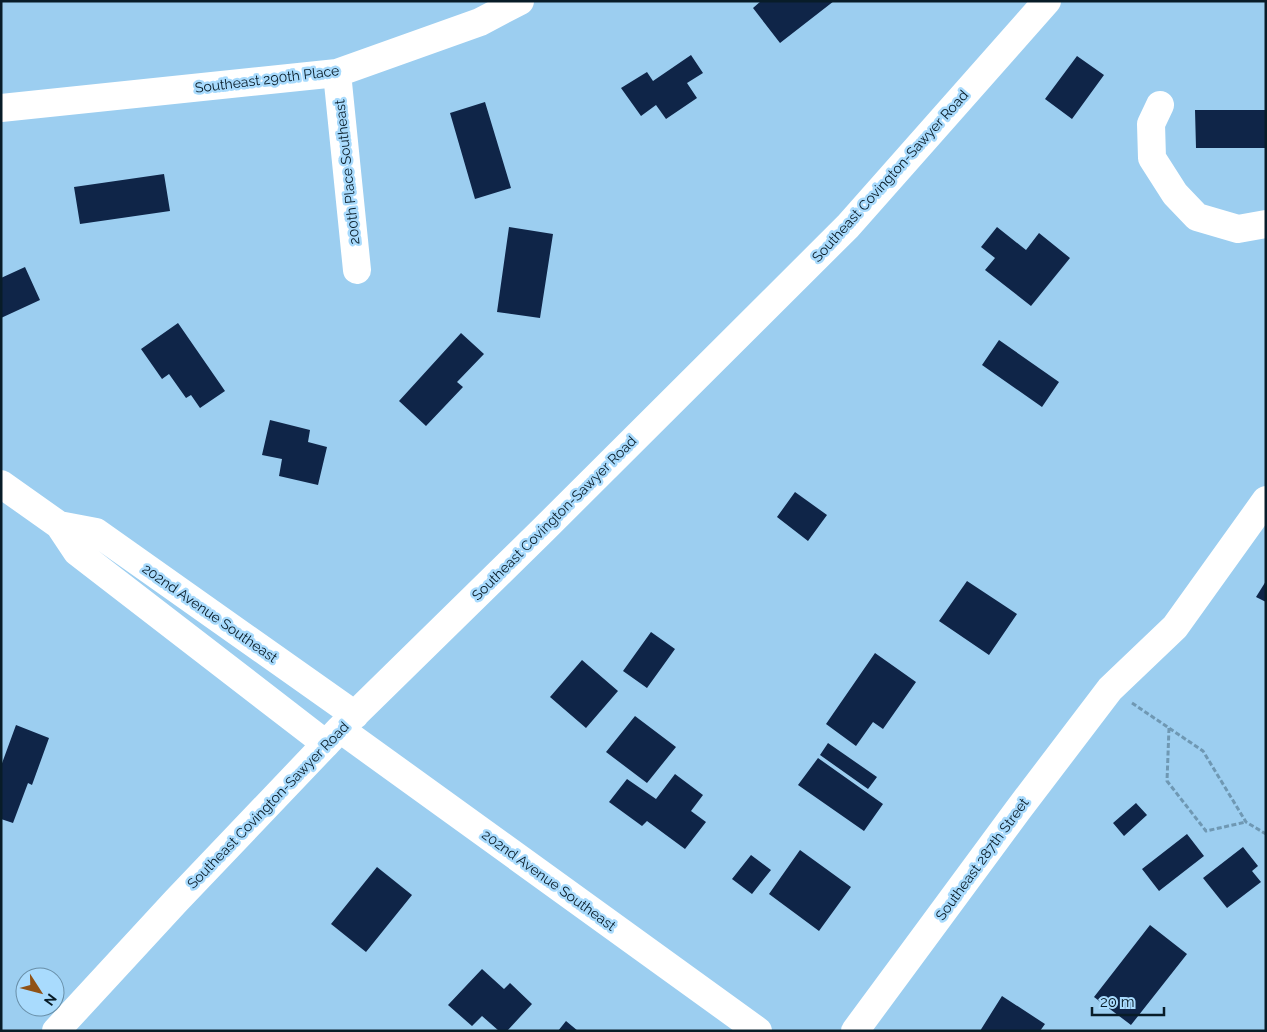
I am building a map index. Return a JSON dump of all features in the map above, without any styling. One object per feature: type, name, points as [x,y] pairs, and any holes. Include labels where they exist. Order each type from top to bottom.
[{"type":"street","name":"Southeast 290th Place","points":[[1,108],[336,73],[480,22],[520,1]]},
{"type":"street","name":"Southeast Covington-Sawyer Road","points":[[56,1031],[176,901],[340,729],[848,226],[1047,1]]},
{"type":"street","name":"200th Place Southeast","points":[[336,73],[357,270]]},
{"type":"street","points":[[1160,105],[1151,124],[1152,158],[1175,194],[1197,217],[1238,229],[1266,224]]},
{"type":"street","name":"202nd Avenue Southeast","points":[[1,484],[58,525],[77,552],[340,729],[758,1031]]},
{"type":"street","name":"Southeast 287th Street","points":[[855,1031],[1110,689],[1175,627],[1266,500]]},
{"type":"street","name":"202nd Avenue Southeast","points":[[58,525],[96,532],[340,729]]},
{"type":"path","points":[[1110,689],[1203,751],[1246,822],[1266,834]]},
{"type":"path","points":[[1169,728],[1166,781],[1206,831],[1246,822]]},
{"type":"building","points":[[761,1],[834,1],[780,43],[753,8]]},
{"type":"building","points":[[691,55],[703,73],[687,83],[697,98],[666,119],[656,105],[641,116],[621,88],[647,72],[653,81]]},
{"type":"building","points":[[1077,56],[1104,75],[1072,119],[1045,99]]},
{"type":"building","points":[[485,102],[511,188],[475,199],[450,113]]},
{"type":"building","points":[[1195,110],[1266,110],[1266,148],[1196,148]]},
{"type":"building","points":[[164,174],[170,211],[80,224],[74,187]]},
{"type":"building","points":[[509,227],[553,234],[540,318],[497,312]]},
{"type":"building","points":[[997,227],[1026,250],[1039,233],[1070,258],[1031,306],[985,270],[995,258],[981,247]]},
{"type":"building","points":[[25,267],[40,300],[1,318],[1,278]]},
{"type":"building","points":[[178,323],[225,391],[200,408],[191,395],[186,398],[169,374],[162,379],[141,349]]},
{"type":"building","points":[[461,333],[484,354],[457,382],[463,387],[426,426],[399,401]]},
{"type":"building","points":[[999,340],[1059,382],[1042,407],[982,365]]},
{"type":"building","points":[[270,420],[310,430],[308,442],[327,447],[318,485],[279,476],[282,459],[262,455]]},
{"type":"building","points":[[795,492],[827,515],[808,541],[777,517]]},
{"type":"building","points":[[967,581],[1017,614],[989,655],[939,621]]},
{"type":"building","points":[[1266,581],[1266,602],[1256,597]]},
{"type":"building","points":[[651,632],[675,649],[647,688],[623,671]]},
{"type":"building","points":[[875,653],[916,682],[883,729],[873,722],[856,746],[826,724]]},
{"type":"building","points":[[582,660],[618,691],[586,728],[550,697]]},
{"type":"building","points":[[635,716],[676,747],[647,783],[606,752]]},
{"type":"building","points":[[16,725],[49,738],[32,785],[28,783],[13,823],[1,819],[1,766]]},
{"type":"building","points":[[828,743],[877,777],[868,789],[820,755]]},
{"type":"building","points":[[818,758],[883,804],[864,831],[798,785]]},
{"type":"building","points":[[675,774],[703,795],[691,811],[706,822],[685,849],[647,821],[642,826],[609,802],[627,779],[656,799]]},
{"type":"building","points":[[1136,803],[1147,815],[1124,836],[1113,823]]},
{"type":"building","points":[[1187,834],[1204,856],[1159,891],[1142,869]]},
{"type":"building","points":[[1243,847],[1258,866],[1252,871],[1261,882],[1227,908],[1203,878]]},
{"type":"building","points":[[800,850],[851,887],[819,931],[769,894]]},
{"type":"building","points":[[751,855],[771,870],[752,894],[732,879]]},
{"type":"building","points":[[377,867],[412,895],[366,952],[331,924]]},
{"type":"building","points":[[1150,925],[1187,954],[1131,1025],[1094,997]]},
{"type":"building","points":[[482,969],[504,989],[510,983],[532,1004],[507,1031],[499,1031],[482,1016],[472,1026],[448,1005]]},
{"type":"building","points":[[1002,996],[1045,1024],[1040,1031],[980,1031]]},
{"type":"building","points":[[566,1021],[578,1031],[558,1031]]}]
